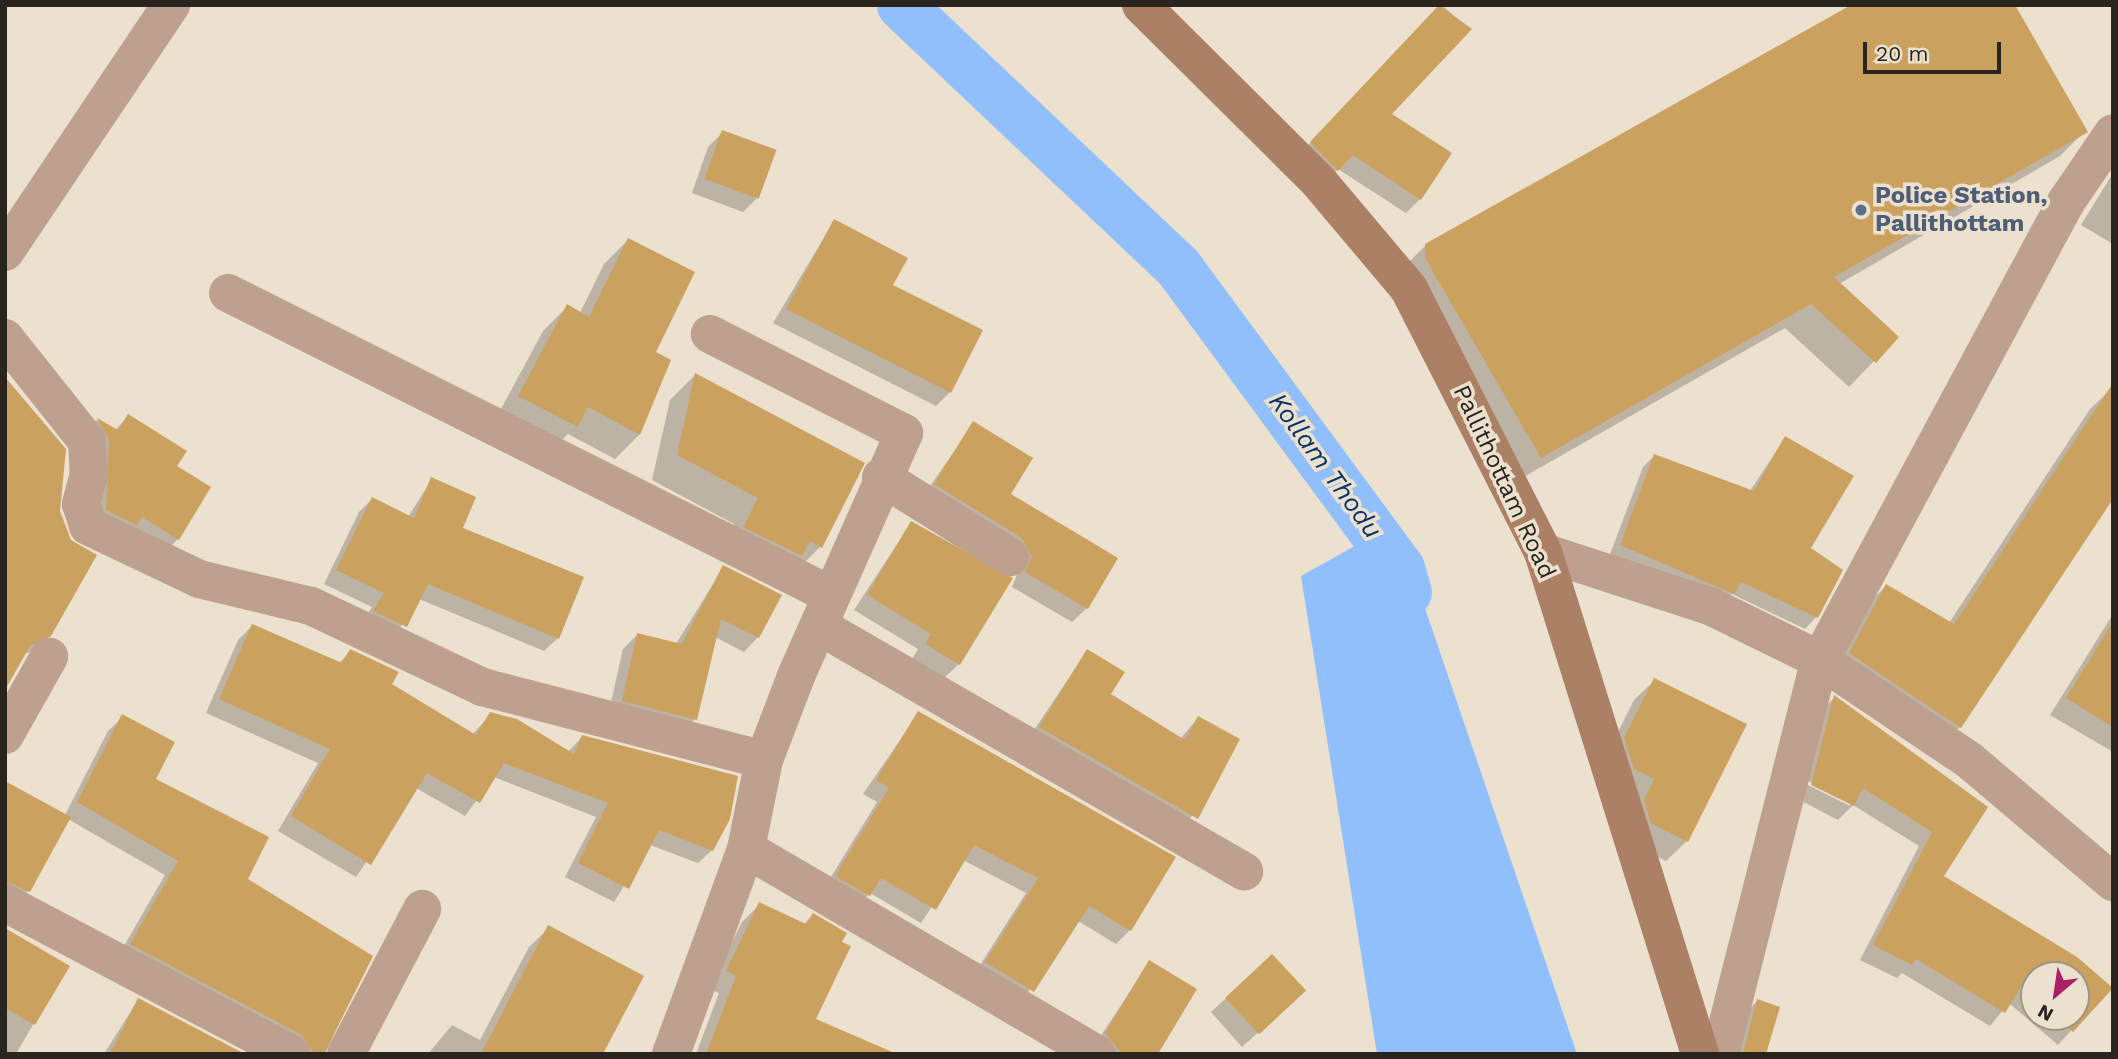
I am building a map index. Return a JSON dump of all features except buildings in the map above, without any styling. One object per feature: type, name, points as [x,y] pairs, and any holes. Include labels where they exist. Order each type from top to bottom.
[{"type":"street","points":[[5,251],[171,5]]},
{"type":"street","name":"Pallithottam Road","points":[[1141,5],[1319,182],[1409,289],[1543,552],[1700,1054]]},
{"type":"street","points":[[1720,1054],[1820,660],[2066,202],[2113,133]]},
{"type":"street","points":[[228,293],[824,610],[1244,871]]},
{"type":"street","points":[[671,1054],[746,849],[764,760],[824,610],[881,477],[904,433],[710,334]]},
{"type":"street","points":[[5,338],[87,441],[89,474],[81,505],[88,526],[199,579],[311,606],[482,687],[764,760]]},
{"type":"street","points":[[881,477],[1010,557]]},
{"type":"street","points":[[1543,552],[1712,607],[1820,660],[1969,760],[2113,882]]},
{"type":"street","points":[[5,735],[50,657]]},
{"type":"street","points":[[746,849],[1097,1054]]},
{"type":"street","points":[[5,903],[292,1054]]},
{"type":"street","points":[[346,1054],[422,909]]},
{"type":"water","points":[[1396,523],[1577,1054],[1377,1054],[1301,576]]},
{"type":"waterway","name":"Kollam Thodu","points":[[901,5],[1178,267],[1400,568],[1407,592]]},
{"type":"place","name":"Police Station, Pallithottam","points":[[1861,210]]}]
